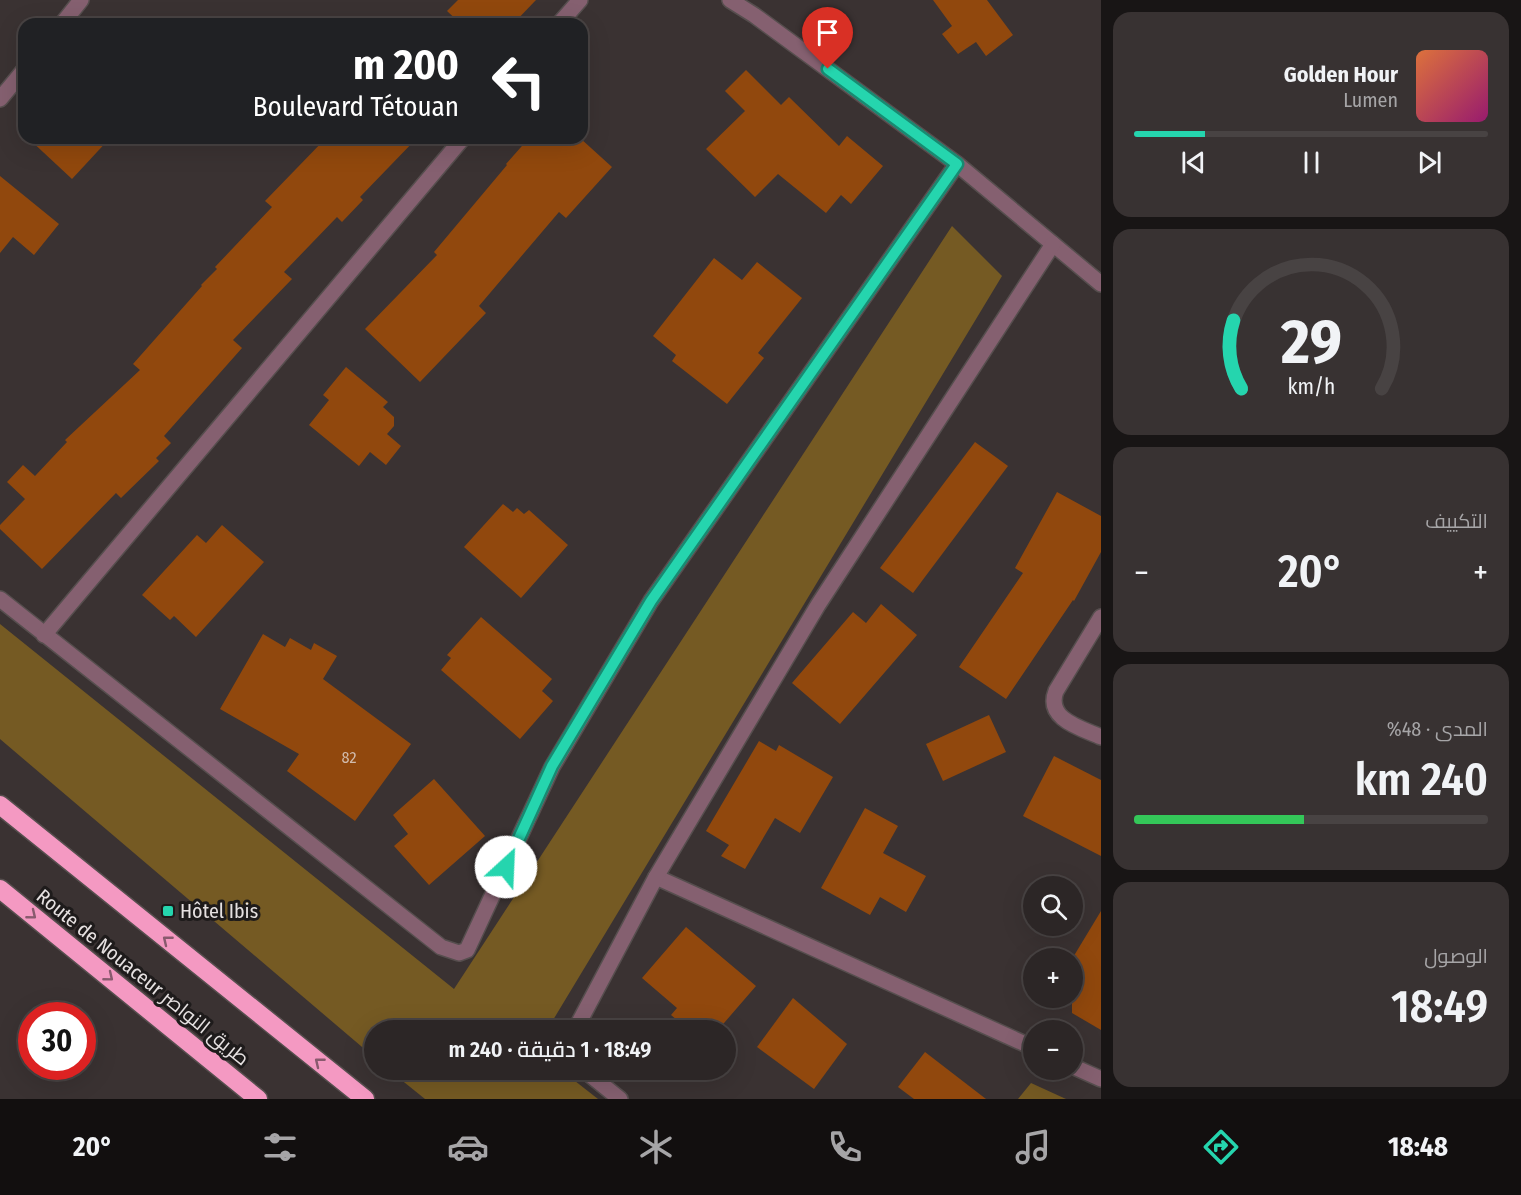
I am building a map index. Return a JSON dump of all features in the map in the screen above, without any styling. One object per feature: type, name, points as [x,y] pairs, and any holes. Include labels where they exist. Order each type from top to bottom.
[{"type":"highway","points":[[0,805],[365,1099]]},
{"type":"highway","name":"Route de Nouaceur طريق النواصر","points":[[0,889],[258,1099]]},
{"type":"street","points":[[67,18],[81,0]]},
{"type":"street","points":[[564,18],[580,0]]},
{"type":"street","points":[[730,0],[754,15],[957,164],[1101,284]]},
{"type":"street","points":[[0,99],[18,77]]},
{"type":"street","points":[[44,635],[458,144]]},
{"type":"street","points":[[0,599],[441,946],[452,952],[459,953],[467,950],[552,766],[651,601],[957,164]]},
{"type":"street","points":[[579,1020],[656,877],[818,605],[1053,244]]},
{"type":"street","points":[[1101,617],[1056,691],[1053,702],[1058,714],[1065,720],[1101,737]]},
{"type":"street","points":[[656,877],[1023,1043]]},
{"type":"street","points":[[1083,1071],[1101,1079]]},
{"type":"street","points":[[596,1080],[620,1099]]},
{"type":"shaded area","points":[[952,226],[1002,276],[553,1020],[364,1020],[364,1049],[0,739],[0,624],[454,989]]},
{"type":"shaded area","points":[[401,1080],[574,1080],[598,1099],[425,1099]]},
{"type":"shaded area","points":[[1031,1083],[1066,1099],[1018,1099]]},
{"type":"building","points":[[458,0],[536,0],[519,18],[455,18],[447,11]]},
{"type":"building","points":[[933,0],[987,0],[1013,35],[986,56],[976,42],[958,54],[942,34],[952,26]]},
{"type":"building","points":[[746,70],[781,105],[789,97],[839,146],[847,136],[883,166],[851,204],[841,195],[826,213],[778,174],[755,197],[706,149],[745,111],[725,91]]},
{"type":"building","points":[[34,144],[104,144],[72,179]]},
{"type":"building","points":[[320,144],[411,144],[360,197],[363,200],[342,222],[337,217],[284,272],[292,279],[233,340],[242,348],[164,436],[171,443],[156,458],[159,461],[121,498],[116,493],[42,569],[0,529],[0,525],[25,499],[7,482],[23,465],[35,476],[67,442],[65,440],[140,370],[133,364],[217,269],[215,267],[272,207],[265,201]]},
{"type":"building","points":[[524,144],[587,144],[612,167],[566,218],[559,212],[479,306],[486,313],[420,382],[365,329],[437,255],[434,252]]},
{"type":"building","points":[[0,176],[59,224],[34,255],[13,237],[0,253]]},
{"type":"building","points":[[714,258],[742,280],[757,262],[802,298],[758,353],[764,358],[727,404],[672,361],[676,355],[653,336]]},
{"type":"building","points":[[346,367],[388,402],[383,407],[394,417],[394,426],[387,434],[401,446],[386,465],[370,452],[359,466],[309,425],[329,400],[323,395]]},
{"type":"building","points":[[975,442],[1008,466],[913,593],[880,568]]},
{"type":"building","points":[[1057,492],[1101,516],[1101,552],[1074,601],[1006,699],[959,667],[1023,573],[1015,568]]},
{"type":"building","points":[[503,504],[513,512],[517,508],[524,514],[529,510],[568,545],[521,598],[464,547]]},
{"type":"building","points":[[222,525],[264,562],[196,637],[174,616],[170,620],[142,595],[197,535],[206,543]]},
{"type":"building","points":[[881,604],[917,635],[840,724],[792,683],[853,612],[866,623]]},
{"type":"building","points":[[481,617],[552,679],[542,691],[553,701],[520,739],[441,670],[451,658],[447,655]]},
{"type":"building","points":[[263,634],[285,647],[290,638],[311,650],[314,643],[337,656],[323,679],[411,744],[355,821],[287,771],[299,754],[220,709]]},
{"type":"building","points":[[989,715],[1006,752],[943,781],[926,744]]},
{"type":"building","points":[[759,741],[776,751],[779,745],[833,777],[800,833],[775,818],[745,869],[721,856],[729,845],[706,831]]},
{"type":"building","points":[[1054,756],[1101,780],[1101,856],[1023,816]]},
{"type":"building","points":[[434,779],[485,836],[429,885],[394,846],[408,834],[393,815]]},
{"type":"building","points":[[865,808],[898,826],[883,853],[926,876],[906,912],[880,897],[870,915],[821,888]]},
{"type":"building","points":[[1101,911],[1101,1030],[1072,1013],[1072,1008],[1083,1008],[1083,948],[1079,948]]},
{"type":"building","points":[[686,927],[756,986],[727,1020],[677,1020],[671,1015],[677,1008],[642,978]]},
{"type":"building","points":[[793,998],[847,1044],[814,1089],[757,1047]]},
{"type":"building","points":[[925,1052],[986,1099],[914,1099],[898,1087]]},
{"type":"place","name":"Hôtel Ibis","points":[[168,911]]},
{"type":"route","points":[[506,867],[552,766],[651,601],[957,164],[828,69]]}]
